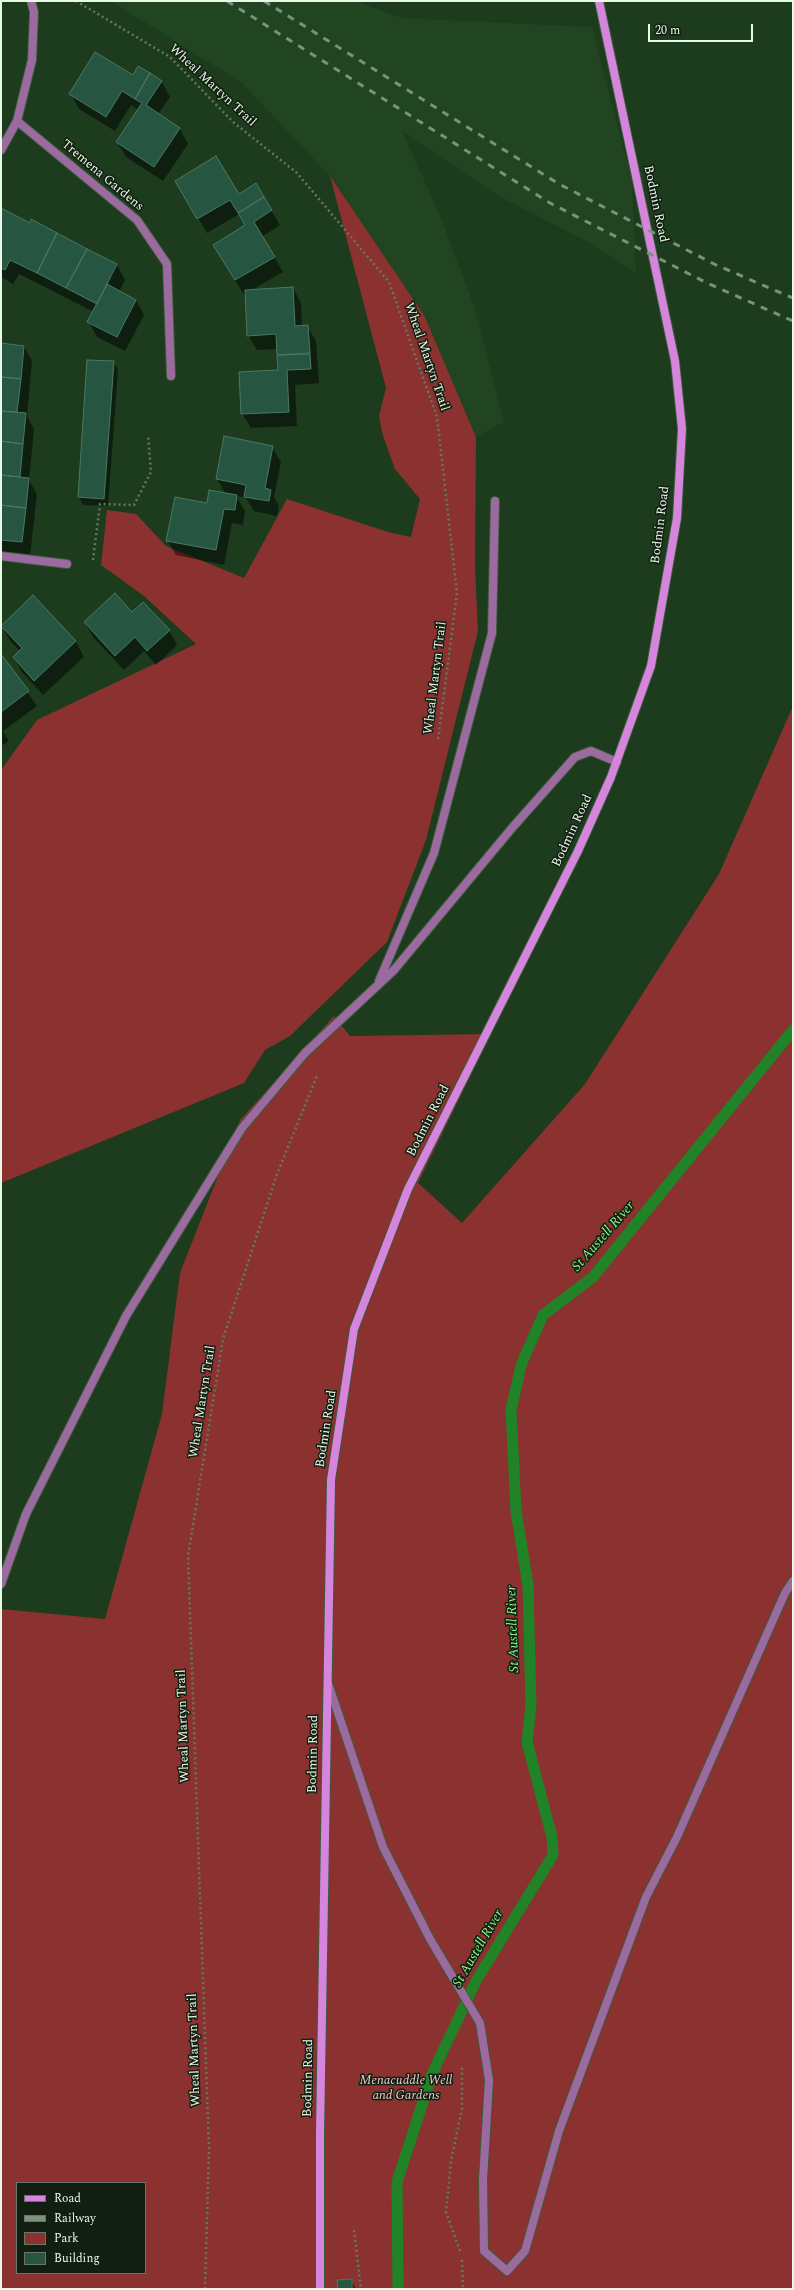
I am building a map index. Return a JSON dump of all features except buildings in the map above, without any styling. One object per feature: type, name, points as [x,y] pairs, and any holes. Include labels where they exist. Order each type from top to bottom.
[{"type":"main road","name":"Bodmin Road","points":[[320,2289],[320,2133],[331,1480],[354,1329],[408,1189],[578,851],[617,762],[651,666],[677,518],[682,429],[675,361],[599,1]]},
{"type":"street","points":[[1,150],[17,121],[32,60],[34,12],[31,1]]},
{"type":"street","name":"Tremena Gardens","points":[[17,121],[137,220],[167,264],[171,376]]},
{"type":"street","points":[[378,983],[434,853],[492,633],[495,501]]},
{"type":"street","points":[[1,556],[67,564]]},
{"type":"street","points":[[1,1584],[26,1514],[126,1316],[242,1128],[305,1053],[378,983],[394,970],[512,828],[575,757],[591,751],[617,762]]},
{"type":"street","points":[[328,1680],[383,1847],[430,1939],[480,2023],[490,2080],[483,2180],[484,2251],[506,2271],[525,2251],[559,2131],[646,1897],[677,1837],[785,1593],[793,1581]]},
{"type":"path","name":"Wheal Martyn Trail","points":[[76,1],[170,57],[233,122],[298,173],[389,282],[437,417],[457,593],[438,741]]},
{"type":"path","points":[[93,560],[100,504],[134,506],[151,472],[148,435]]},
{"type":"path","name":"Wheal Martyn Trail","points":[[205,2289],[209,2149],[188,1556],[223,1339],[277,1174]]},
{"type":"path","points":[[462,2062],[462,2108],[451,2161],[446,2212],[462,2257],[463,2289]]},
{"type":"path","points":[[354,2230],[362,2289]]},
{"type":"shaded area","points":[[111,1],[356,1],[402,18],[592,27],[632,182],[636,273],[592,244],[502,198],[402,131],[441,218],[474,306],[504,422],[476,437],[424,315],[330,176],[242,83]]},
{"type":"green space","points":[[330,176],[424,315],[476,437],[475,566],[478,631],[426,840],[387,942],[290,1036],[265,1050],[244,1083],[1,1183],[1,770],[37,720],[196,644],[144,596],[101,565],[107,510],[136,514],[166,546],[244,578],[287,499],[388,532],[411,537],[420,499],[395,469],[383,436],[379,416],[386,388]]},
{"type":"green space","name":"Menacuddle Well and Gardens","points":[[793,706],[793,2289],[1,2289],[1,1609],[105,1619],[162,1414],[180,1273],[240,1120],[334,1016],[350,1036],[491,1034],[418,1183],[462,1223],[585,1084],[719,874]]},
{"type":"waterway","name":"St Austell River","points":[[398,2289],[397,2182],[432,2074],[476,1981],[553,1855],[552,1837],[527,1742],[531,1705],[528,1585],[516,1511],[511,1410],[521,1365],[543,1315],[593,1277],[793,1030]]},
{"type":"railway","points":[[227,1],[550,203],[707,283],[793,321]]},
{"type":"railway","points":[[264,1],[559,184],[716,265],[793,298]]}]
